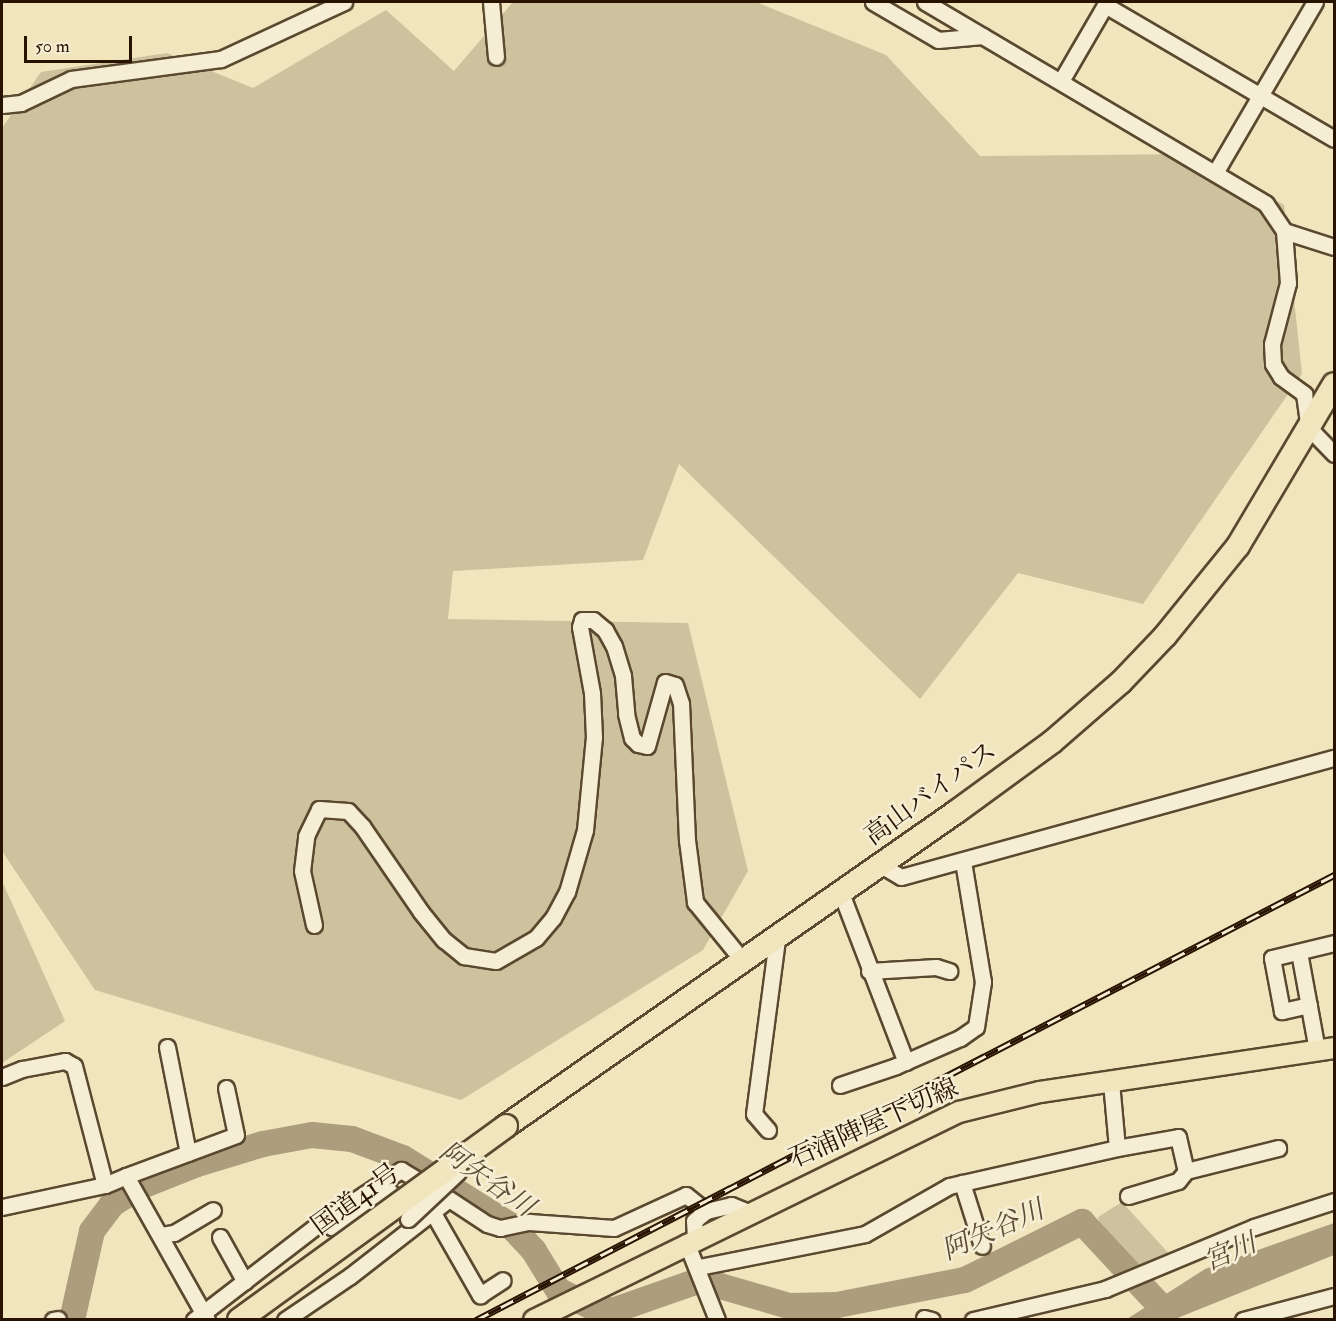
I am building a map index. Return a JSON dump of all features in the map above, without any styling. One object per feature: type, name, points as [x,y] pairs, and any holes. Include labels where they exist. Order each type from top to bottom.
[{"type":"highway","name":"高山バイパス","points":[[1309,428],[1335,376]]},
{"type":"highway","name":"高山バイパス","points":[[506,1126],[777,939],[1052,742],[1121,682],[1165,636],[1238,546],[1335,384]]},
{"type":"highway","points":[[391,1192],[467,1143],[506,1126]]},
{"type":"highway","name":"国道41号","points":[[239,1320],[506,1126]]},
{"type":"main road","name":"石浦陣屋下切線","points":[[534,1320],[690,1240],[959,1112],[1040,1092],[1326,1049]]},
{"type":"street","points":[[2,105],[21,103],[71,79],[221,59],[344,2]]},
{"type":"street","points":[[491,2],[495,57]]},
{"type":"street","points":[[873,2],[938,40],[983,36]]},
{"type":"street","points":[[925,2],[1266,204],[1284,231],[1288,283],[1272,344],[1273,364],[1281,377],[1304,394],[1309,428],[1335,454]]},
{"type":"street","points":[[1215,173],[1315,2]]},
{"type":"street","points":[[1061,81],[1106,3],[1335,139]]},
{"type":"street","points":[[1284,231],[1335,247]]},
{"type":"street","points":[[314,925],[302,871],[306,836],[319,809],[348,811],[421,912],[444,940],[464,956],[496,961],[536,938],[553,918],[567,892],[585,831],[594,737],[592,693],[580,627],[582,620],[593,620],[605,630],[614,645],[623,676],[626,714],[632,738],[638,744],[647,746],[665,682],[675,685],[681,703],[687,840],[695,902],[743,961]]},
{"type":"street","points":[[881,865],[901,877],[1335,758]]},
{"type":"street","points":[[840,1085],[906,1062],[960,1038],[979,1020],[983,982],[963,861]]},
{"type":"street","points":[[841,893],[869,971],[906,1062]]},
{"type":"street","points":[[768,1130],[754,1114],[777,939]]},
{"type":"street","points":[[1308,1005],[1282,1011],[1272,958],[1335,943]]},
{"type":"street","points":[[1299,951],[1308,1005],[1326,1049]]},
{"type":"street","points":[[869,971],[936,967],[949,971]]},
{"type":"street","points":[[167,1047],[188,1153]]},
{"type":"street","points":[[2,1077],[22,1069],[65,1061],[74,1066],[105,1185]]},
{"type":"street","points":[[1111,1082],[1117,1148]]},
{"type":"street","points":[[2,1208],[105,1185],[131,1185],[188,1153],[236,1135],[226,1088]]},
{"type":"street","points":[[285,1320],[324,1290],[348,1265],[408,1219],[506,1126]]},
{"type":"street","points":[[700,1270],[865,1234],[909,1207],[962,1183],[1117,1148],[1179,1137],[1186,1171]]},
{"type":"street","points":[[1128,1197],[1178,1181],[1186,1171],[1278,1148]]},
{"type":"street","points":[[131,1185],[161,1235],[201,1318],[316,1226],[401,1170],[487,1224],[500,1228],[523,1223],[614,1228],[687,1195],[706,1211]]},
{"type":"street","points":[[962,1183],[982,1246]]},
{"type":"street","points":[[272,1262],[391,1192]]},
{"type":"street","points":[[324,1290],[350,1276],[449,1199]]},
{"type":"street","points":[[973,1320],[1118,1284],[1254,1227],[1335,1201]]},
{"type":"street","points":[[717,1320],[704,1292],[700,1270],[690,1240],[694,1221],[706,1211],[731,1204],[748,1212]]},
{"type":"street","points":[[161,1235],[174,1233],[213,1210]]},
{"type":"street","points":[[433,1213],[480,1295],[503,1280]]},
{"type":"street","points":[[220,1237],[245,1282]]},
{"type":"street","points":[[1243,1320],[1335,1296]]},
{"type":"shaded area","points":[[513,2],[756,2],[886,55],[980,156],[1196,154],[1284,205],[1302,374],[1143,604],[1018,573],[920,699],[679,464],[643,560],[453,571],[448,619],[688,623],[748,871],[703,950],[461,1100],[95,990],[2,851],[2,128],[41,72],[167,53],[253,88],[386,10],[454,71]]},
{"type":"shaded area","points":[[2,881],[65,1021],[2,1063]]},
{"type":"shaded area","points":[[1122,1202],[1172,1257],[1142,1270],[1104,1240],[1098,1217]]},
{"type":"shaded area","points":[[1334,1223],[1334,1255],[1175,1319],[1127,1319],[1205,1269]]},
{"type":"waterway","name":"阿矢谷川","points":[[72,1320],[92,1231],[112,1204],[142,1186],[197,1164],[263,1144],[312,1135],[352,1139],[403,1158],[510,1225],[534,1251],[558,1290],[600,1311],[615,1310],[695,1282],[713,1284],[789,1306],[837,1305],[965,1280],[1082,1222],[1166,1312]]},
{"type":"railway","points":[[476,1320],[1334,875]]},
{"type":"water label","name":"宮川","points":[[1230,1252]]}]
